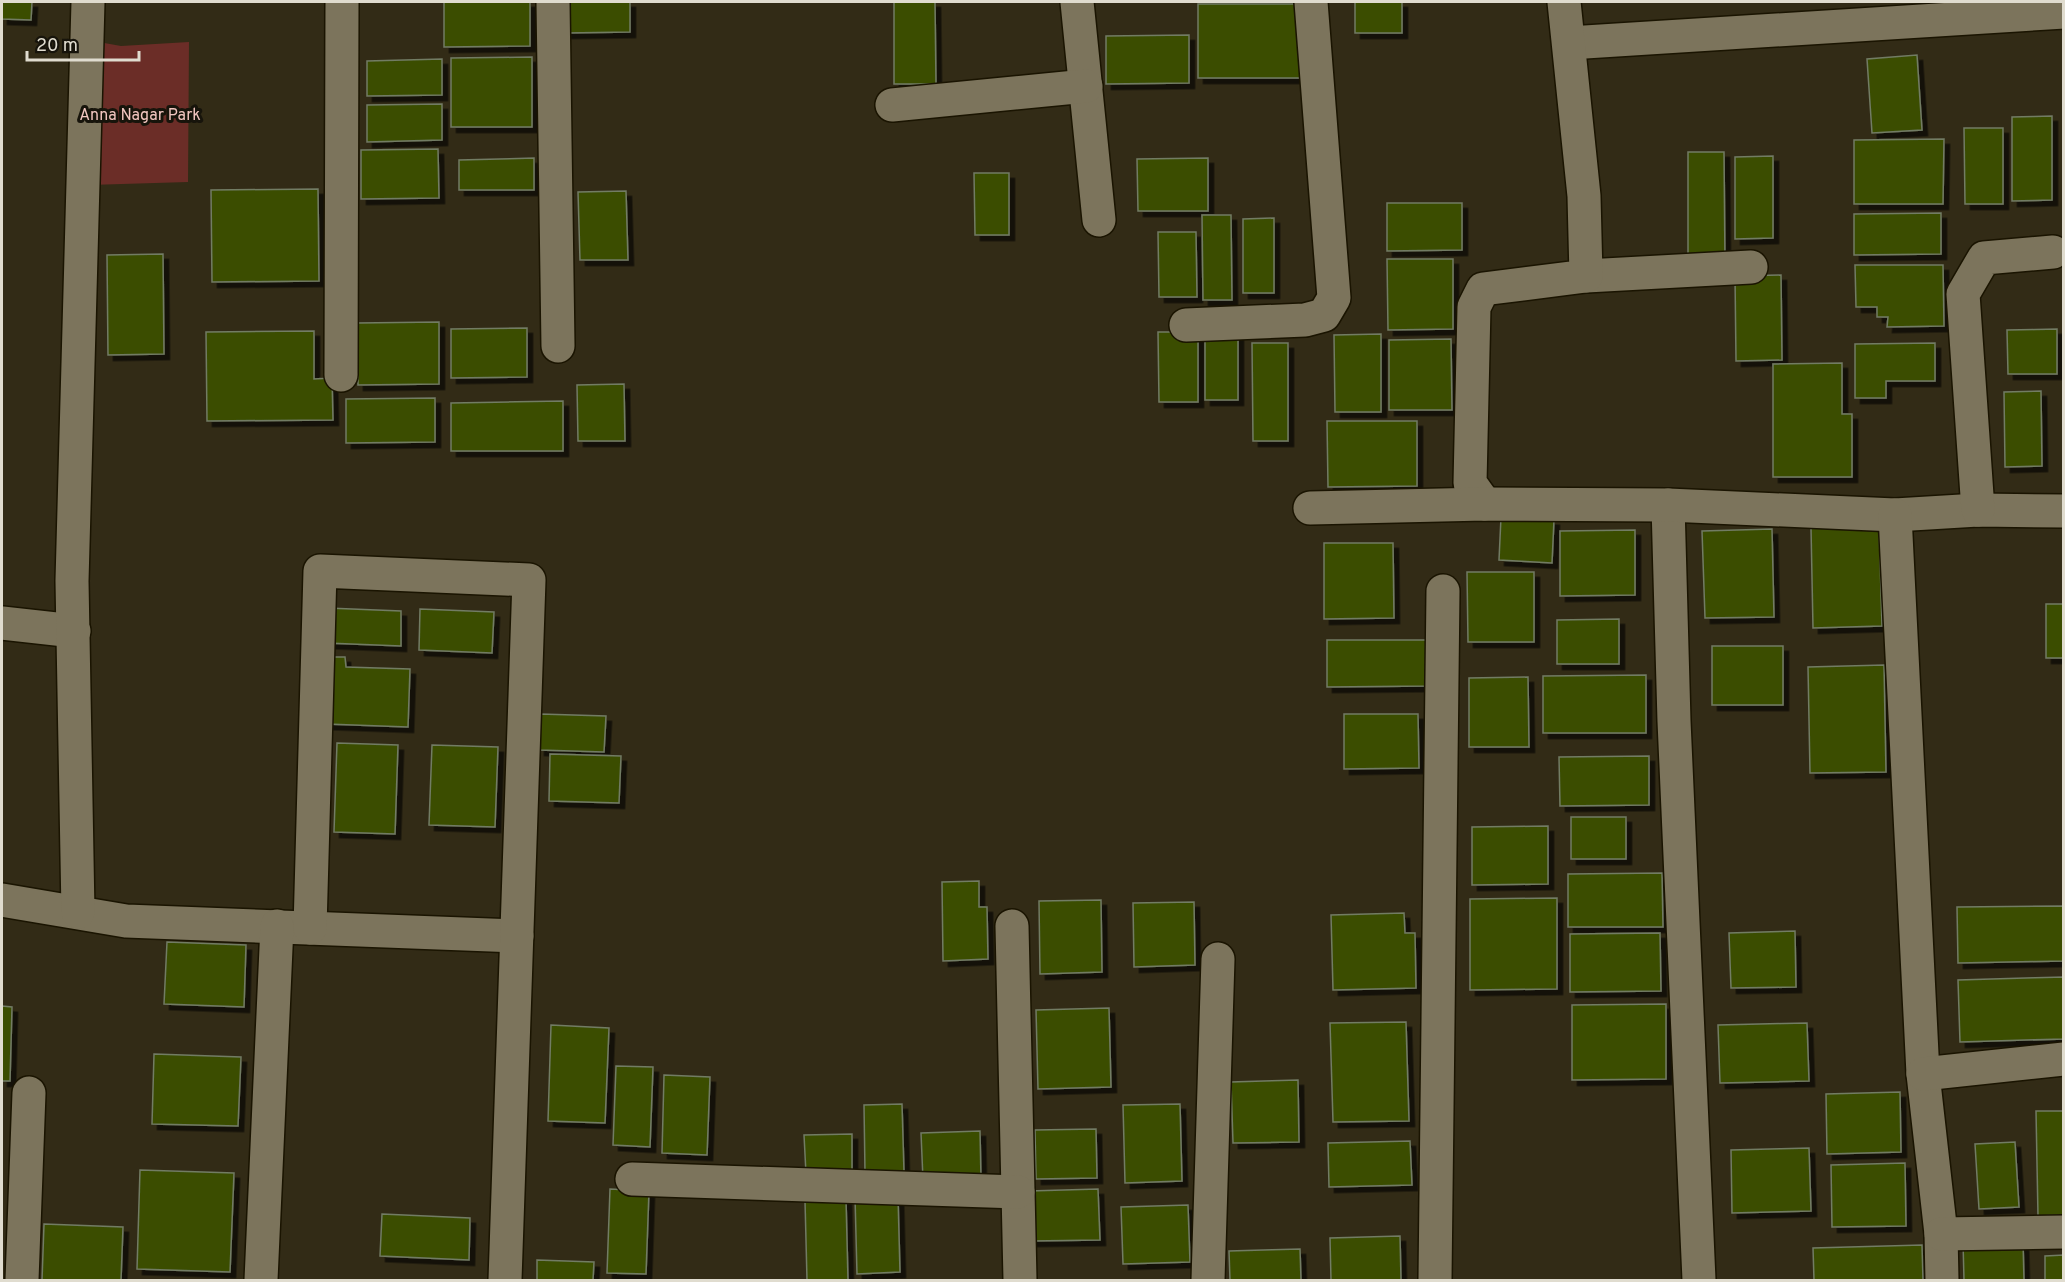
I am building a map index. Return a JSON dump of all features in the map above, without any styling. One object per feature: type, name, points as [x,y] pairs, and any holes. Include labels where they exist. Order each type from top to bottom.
[{"type":"street","points":[[78,912],[72,581],[88,2]]},
{"type":"street","points":[[341,375],[342,2]]},
{"type":"street","points":[[553,2],[558,346]]},
{"type":"street","points":[[1077,2],[1099,220]]},
{"type":"street","points":[[1186,325],[1305,320],[1324,315],[1334,298],[1311,2]]},
{"type":"street","points":[[1564,2],[1584,196],[1586,276]]},
{"type":"street","points":[[1569,43],[1854,14],[2064,12]]},
{"type":"street","points":[[892,105],[1086,86]]},
{"type":"street","points":[[1978,510],[1962,294],[1984,258],[2053,252]]},
{"type":"street","points":[[1485,504],[1470,483],[1474,307],[1483,289],[1586,276],[1751,267]]},
{"type":"street","points":[[1310,508],[1485,504],[1668,505],[1895,516],[1978,510],[2064,511]]},
{"type":"street","points":[[1668,505],[1674,733],[1699,1281]]},
{"type":"street","points":[[1895,516],[1923,1074],[1941,1234],[1942,1281]]},
{"type":"street","points":[[310,928],[320,571],[529,580],[506,1281]]},
{"type":"street","points":[[1435,1281],[1443,591]]},
{"type":"street","points":[[2,623],[74,631]]},
{"type":"street","points":[[2,900],[126,921],[517,936]]},
{"type":"street","points":[[261,1281],[277,926]]},
{"type":"street","points":[[1012,926],[1020,1281]]},
{"type":"street","points":[[1208,1281],[1218,959]]},
{"type":"street","points":[[1923,1074],[2064,1059]]},
{"type":"street","points":[[22,1281],[29,1093]]},
{"type":"street","points":[[632,1179],[1018,1192]]},
{"type":"street","points":[[1941,1234],[2064,1232]]},
{"type":"green space","name":"Anna Nagar Park","points":[[93,41],[121,46],[189,42],[188,182],[89,185]]},
{"type":"building","points":[[2,2],[32,2],[31,20],[2,19]]},
{"type":"building","points":[[444,2],[530,2],[530,46],[444,47]]},
{"type":"building","points":[[565,2],[630,2],[630,32],[566,33]]},
{"type":"building","points":[[894,2],[935,2],[936,84],[894,84]]},
{"type":"building","points":[[1355,2],[1402,2],[1402,33],[1355,33]]},
{"type":"building","points":[[1198,4],[1301,4],[1301,78],[1198,78]]},
{"type":"building","points":[[1189,35],[1189,83],[1106,84],[1106,36]]},
{"type":"building","points":[[1917,55],[1922,130],[1872,133],[1867,59]]},
{"type":"building","points":[[532,57],[532,127],[451,127],[451,58]]},
{"type":"building","points":[[442,59],[442,95],[367,96],[367,61]]},
{"type":"building","points":[[442,104],[442,140],[367,142],[367,105]]},
{"type":"building","points":[[2052,116],[2052,200],[2012,201],[2012,117]]},
{"type":"building","points":[[1964,128],[2003,128],[2003,204],[1965,204]]},
{"type":"building","points":[[1944,139],[1943,204],[1854,204],[1854,140]]},
{"type":"building","points":[[438,149],[439,198],[361,199],[361,150]]},
{"type":"building","points":[[1688,152],[1724,152],[1725,263],[1688,263]]},
{"type":"building","points":[[1773,156],[1773,238],[1735,239],[1735,157]]},
{"type":"building","points":[[534,158],[534,190],[459,190],[459,160]]},
{"type":"building","points":[[1208,158],[1208,211],[1138,211],[1137,159]]},
{"type":"building","points":[[974,173],[1009,173],[1009,235],[975,235]]},
{"type":"building","points":[[318,189],[319,281],[212,282],[211,190]]},
{"type":"building","points":[[626,191],[628,260],[580,260],[578,192]]},
{"type":"building","points":[[1387,203],[1462,203],[1462,250],[1387,251]]},
{"type":"building","points":[[1941,213],[1941,254],[1854,255],[1854,214]]},
{"type":"building","points":[[1202,215],[1231,215],[1232,300],[1203,300]]},
{"type":"building","points":[[1274,218],[1274,293],[1243,293],[1243,219]]},
{"type":"building","points":[[1158,232],[1196,232],[1197,297],[1159,297]]},
{"type":"building","points":[[163,254],[164,354],[108,355],[107,255]]},
{"type":"building","points":[[1387,259],[1453,259],[1453,329],[1388,330]]},
{"type":"building","points":[[1855,265],[1943,265],[1944,326],[1887,327],[1888,317],[1877,317],[1877,307],[1856,307]]},
{"type":"building","points":[[1781,275],[1782,360],[1736,361],[1735,276]]},
{"type":"building","points":[[439,322],[439,384],[358,385],[357,323]]},
{"type":"building","points":[[527,328],[527,377],[451,378],[451,329]]},
{"type":"building","points":[[2057,329],[2057,374],[2008,374],[2007,330]]},
{"type":"building","points":[[314,331],[314,379],[332,378],[333,420],[207,421],[206,332]]},
{"type":"building","points":[[1158,332],[1198,332],[1198,402],[1159,402]]},
{"type":"building","points":[[1205,333],[1238,333],[1238,400],[1205,400]]},
{"type":"building","points":[[1381,334],[1381,412],[1335,412],[1334,335]]},
{"type":"building","points":[[1451,339],[1452,410],[1389,410],[1389,340]]},
{"type":"building","points":[[1252,343],[1288,343],[1288,441],[1253,441]]},
{"type":"building","points":[[1935,343],[1935,381],[1886,381],[1886,398],[1855,398],[1855,344]]},
{"type":"building","points":[[1842,363],[1842,414],[1852,414],[1852,477],[1773,477],[1773,364]]},
{"type":"building","points":[[624,384],[625,441],[578,441],[577,385]]},
{"type":"building","points":[[2041,391],[2042,466],[2005,467],[2004,392]]},
{"type":"building","points":[[435,398],[435,442],[346,443],[346,399]]},
{"type":"building","points":[[563,401],[563,451],[451,451],[451,403]]},
{"type":"building","points":[[1327,421],[1417,421],[1417,486],[1328,487]]},
{"type":"building","points":[[1501,517],[1554,520],[1552,563],[1499,560]]},
{"type":"building","points":[[1879,526],[1882,626],[1813,628],[1811,528]]},
{"type":"building","points":[[1772,529],[1774,617],[1705,618],[1702,531]]},
{"type":"building","points":[[1635,530],[1635,595],[1560,596],[1560,531]]},
{"type":"building","points":[[1324,543],[1393,543],[1394,618],[1324,619]]},
{"type":"building","points":[[1467,572],[1534,572],[1534,642],[1468,642]]},
{"type":"building","points":[[2046,604],[2064,604],[2064,658],[2046,658]]},
{"type":"building","points":[[327,608],[401,611],[401,646],[326,643]]},
{"type":"building","points":[[420,609],[494,612],[492,653],[419,650]]},
{"type":"building","points":[[1619,619],[1619,664],[1557,664],[1557,620]]},
{"type":"building","points":[[1327,640],[1428,640],[1429,686],[1327,687]]},
{"type":"building","points":[[1712,646],[1783,646],[1783,705],[1712,705]]},
{"type":"building","points":[[328,657],[345,657],[346,667],[410,669],[408,727],[326,724]]},
{"type":"building","points":[[1884,665],[1886,772],[1810,773],[1808,667]]},
{"type":"building","points":[[1646,675],[1646,733],[1543,733],[1543,676]]},
{"type":"building","points":[[1528,677],[1529,747],[1469,747],[1469,678]]},
{"type":"building","points":[[540,714],[606,716],[604,752],[539,750]]},
{"type":"building","points":[[1344,714],[1418,714],[1419,768],[1344,769]]},
{"type":"building","points":[[337,743],[398,745],[395,834],[334,832]]},
{"type":"building","points":[[432,745],[498,747],[495,827],[429,825]]},
{"type":"building","points":[[550,754],[621,756],[619,803],[549,801]]},
{"type":"building","points":[[1649,756],[1649,805],[1560,806],[1559,757]]},
{"type":"building","points":[[1571,817],[1626,817],[1626,859],[1571,859]]},
{"type":"building","points":[[1548,826],[1548,884],[1472,885],[1472,827]]},
{"type":"building","points":[[1662,873],[1663,927],[1568,927],[1568,874]]},
{"type":"building","points":[[979,881],[979,907],[987,907],[988,959],[943,961],[942,882]]},
{"type":"building","points":[[1557,898],[1557,989],[1470,990],[1470,899]]},
{"type":"building","points":[[1101,900],[1102,972],[1040,974],[1039,901]]},
{"type":"building","points":[[1194,902],[1195,965],[1134,967],[1133,903]]},
{"type":"building","points":[[2064,906],[2064,961],[1958,963],[1957,907]]},
{"type":"building","points":[[1404,913],[1405,933],[1415,933],[1416,988],[1333,990],[1331,915]]},
{"type":"building","points":[[1795,931],[1796,987],[1731,988],[1729,933]]},
{"type":"building","points":[[1660,933],[1661,991],[1570,992],[1570,934]]},
{"type":"building","points":[[167,942],[246,945],[244,1007],[164,1004]]},
{"type":"building","points":[[2064,977],[2064,1039],[1960,1042],[1958,980]]},
{"type":"building","points":[[1666,1004],[1666,1079],[1572,1080],[1572,1005]]},
{"type":"building","points":[[2,1006],[12,1007],[10,1081],[2,1081]]},
{"type":"building","points":[[1109,1008],[1111,1087],[1038,1089],[1036,1010]]},
{"type":"building","points":[[1406,1022],[1409,1121],[1333,1122],[1330,1023]]},
{"type":"building","points":[[1807,1023],[1809,1081],[1720,1083],[1718,1025]]},
{"type":"building","points":[[551,1025],[609,1028],[605,1123],[548,1121]]},
{"type":"building","points":[[154,1054],[241,1057],[238,1126],[152,1124]]},
{"type":"building","points":[[616,1066],[653,1067],[650,1147],[613,1145]]},
{"type":"building","points":[[664,1075],[710,1077],[707,1155],[662,1153]]},
{"type":"building","points":[[1298,1080],[1299,1142],[1233,1143],[1231,1082]]},
{"type":"building","points":[[1900,1092],[1901,1152],[1827,1154],[1826,1094]]},
{"type":"building","points":[[902,1104],[904,1172],[865,1173],[864,1105]]},
{"type":"building","points":[[1180,1104],[1182,1181],[1125,1183],[1123,1105]]},
{"type":"building","points":[[2036,1111],[2064,1111],[2064,1215],[2038,1216]]},
{"type":"building","points":[[1096,1129],[1097,1178],[1036,1179],[1035,1130]]},
{"type":"building","points":[[980,1131],[981,1179],[923,1180],[921,1133]]},
{"type":"building","points":[[852,1134],[852,1172],[806,1174],[804,1135]]},
{"type":"building","points":[[1410,1141],[1412,1185],[1329,1187],[1328,1143]]},
{"type":"building","points":[[2015,1142],[2019,1207],[1979,1209],[1975,1144]]},
{"type":"building","points":[[1809,1148],[1811,1211],[1732,1213],[1731,1150]]},
{"type":"building","points":[[1905,1163],[1906,1226],[1832,1227],[1831,1165]]},
{"type":"building","points":[[140,1170],[234,1173],[230,1272],[137,1269]]},
{"type":"building","points":[[610,1189],[649,1191],[646,1274],[607,1273]]},
{"type":"building","points":[[1098,1189],[1100,1240],[1031,1241],[1029,1191]]},
{"type":"building","points":[[898,1196],[900,1272],[857,1274],[855,1197]]},
{"type":"building","points":[[846,1199],[848,1280],[807,1280],[805,1201]]},
{"type":"building","points":[[1188,1205],[1190,1262],[1123,1264],[1121,1207]]},
{"type":"building","points":[[382,1214],[470,1218],[469,1260],[380,1256]]},
{"type":"building","points":[[44,1224],[123,1227],[121,1280],[42,1280]]},
{"type":"building","points":[[1400,1236],[1401,1280],[1331,1280],[1330,1238]]},
{"type":"building","points":[[2023,1241],[2024,1280],[1964,1280],[1963,1242]]},
{"type":"building","points":[[1922,1245],[1923,1280],[1814,1280],[1813,1248]]},
{"type":"building","points":[[1300,1249],[1301,1280],[1230,1280],[1229,1251]]},
{"type":"building","points":[[2064,1255],[2064,1280],[2045,1280],[2045,1256]]},
{"type":"building","points":[[537,1260],[594,1262],[593,1280],[537,1280]]}]
